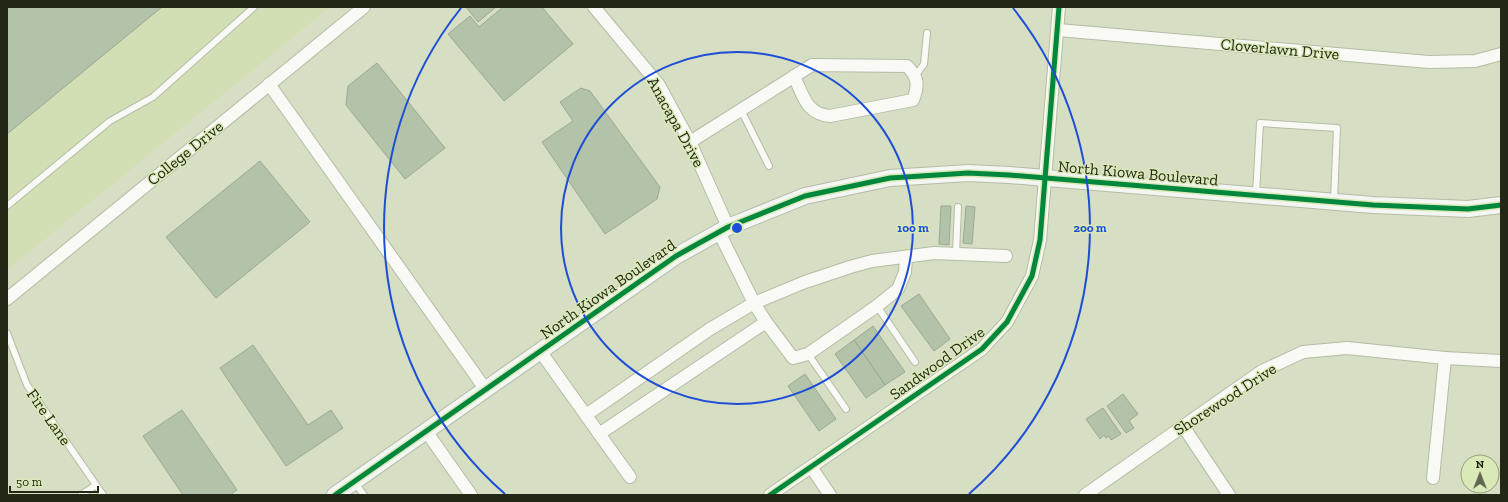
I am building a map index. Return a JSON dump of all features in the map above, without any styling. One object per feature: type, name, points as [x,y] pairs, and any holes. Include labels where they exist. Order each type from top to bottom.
[{"type":"street","name":"College Drive","points":[[7,299],[364,7]]},
{"type":"street","name":"Anacapa Drive","points":[[594,7],[659,85],[690,142],[723,230],[754,303],[766,322],[794,358],[808,354]]},
{"type":"street","name":"Sandwood Drive","points":[[770,495],[982,349],[1007,322],[1032,276],[1040,240],[1059,7]]},
{"type":"street","name":"Cloverlawn Drive","points":[[1058,30],[1429,62],[1475,61],[1501,54]]},
{"type":"street","points":[[690,142],[794,76],[812,65],[907,66],[916,75],[918,88],[913,100],[830,116],[820,115],[810,109],[794,76]]},
{"type":"street","points":[[269,84],[486,390]]},
{"type":"street","name":"North Kiowa Boulevard","points":[[335,495],[676,256],[723,230],[805,196],[890,178],[968,173],[1334,202],[1468,209],[1501,205]]},
{"type":"street","points":[[586,415],[710,329],[754,303],[805,282],[872,261],[934,253],[1006,256]]},
{"type":"street","points":[[808,354],[877,306],[898,289],[905,272],[906,257]]},
{"type":"street","points":[[599,434],[766,322]]},
{"type":"street","name":"Shorewood Drive","points":[[1085,495],[1262,371],[1303,352],[1347,348],[1445,358],[1501,361]]},
{"type":"street","points":[[540,351],[630,477]]},
{"type":"street","points":[[1433,478],[1445,358]]},
{"type":"street","points":[[1183,426],[1229,495]]},
{"type":"street","points":[[426,432],[471,495]]},
{"type":"street","points":[[811,467],[830,495]]},
{"type":"lane","points":[[7,206],[110,121],[153,96],[254,7]]},
{"type":"lane","points":[[916,75],[924,64],[927,33]]},
{"type":"lane","points":[[741,110],[770,166]]},
{"type":"lane","points":[[1256,196],[1260,123],[1338,128],[1334,202]]},
{"type":"lane","points":[[956,253],[958,206]]},
{"type":"lane","points":[[877,306],[915,362]]},
{"type":"lane","name":"Fire Lane","points":[[7,333],[27,386],[103,495]]},
{"type":"lane","points":[[808,354],[846,409]]},
{"type":"lane","points":[[354,482],[364,495]]},
{"type":"lane","points":[[80,495],[96,485]]},
{"type":"shaded area","points":[[7,7],[330,7],[7,270]]},
{"type":"building","points":[[7,7],[162,7],[7,134]]},
{"type":"building","points":[[466,7],[496,7],[478,22]]},
{"type":"building","points":[[503,7],[542,7],[573,44],[504,101],[448,34],[470,16],[479,27]]},
{"type":"building","points":[[377,63],[445,148],[405,179],[346,105],[348,86]]},
{"type":"building","points":[[581,88],[590,91],[660,187],[657,199],[605,234],[542,142],[573,121],[560,102]]},
{"type":"building","points":[[260,161],[310,222],[216,298],[166,237]]},
{"type":"building","points":[[941,206],[951,206],[949,245],[939,244]]},
{"type":"building","points":[[966,206],[975,207],[972,244],[963,243]]},
{"type":"building","points":[[919,294],[950,339],[934,351],[901,306]]},
{"type":"building","points":[[873,326],[905,372],[885,385],[854,340]]},
{"type":"building","points":[[854,340],[885,385],[866,398],[835,354]]},
{"type":"building","points":[[253,345],[308,425],[331,410],[343,428],[286,466],[220,368]]},
{"type":"building","points":[[805,374],[836,419],[819,431],[788,386]]},
{"type":"building","points":[[1123,394],[1138,414],[1129,421],[1134,428],[1126,433],[1107,406]]},
{"type":"building","points":[[1103,408],[1121,434],[1111,440],[1109,436],[1106,438],[1104,435],[1100,439],[1086,419]]},
{"type":"building","points":[[182,410],[237,490],[230,495],[183,495],[143,436]]},
{"type":"cycle path","points":[[770,495],[982,349],[1007,322],[1032,276],[1040,240],[1059,7]]},
{"type":"cycle path","points":[[335,495],[676,256],[728,227],[805,196],[890,178],[968,173],[1009,175],[1373,205],[1468,209],[1501,205]]}]
